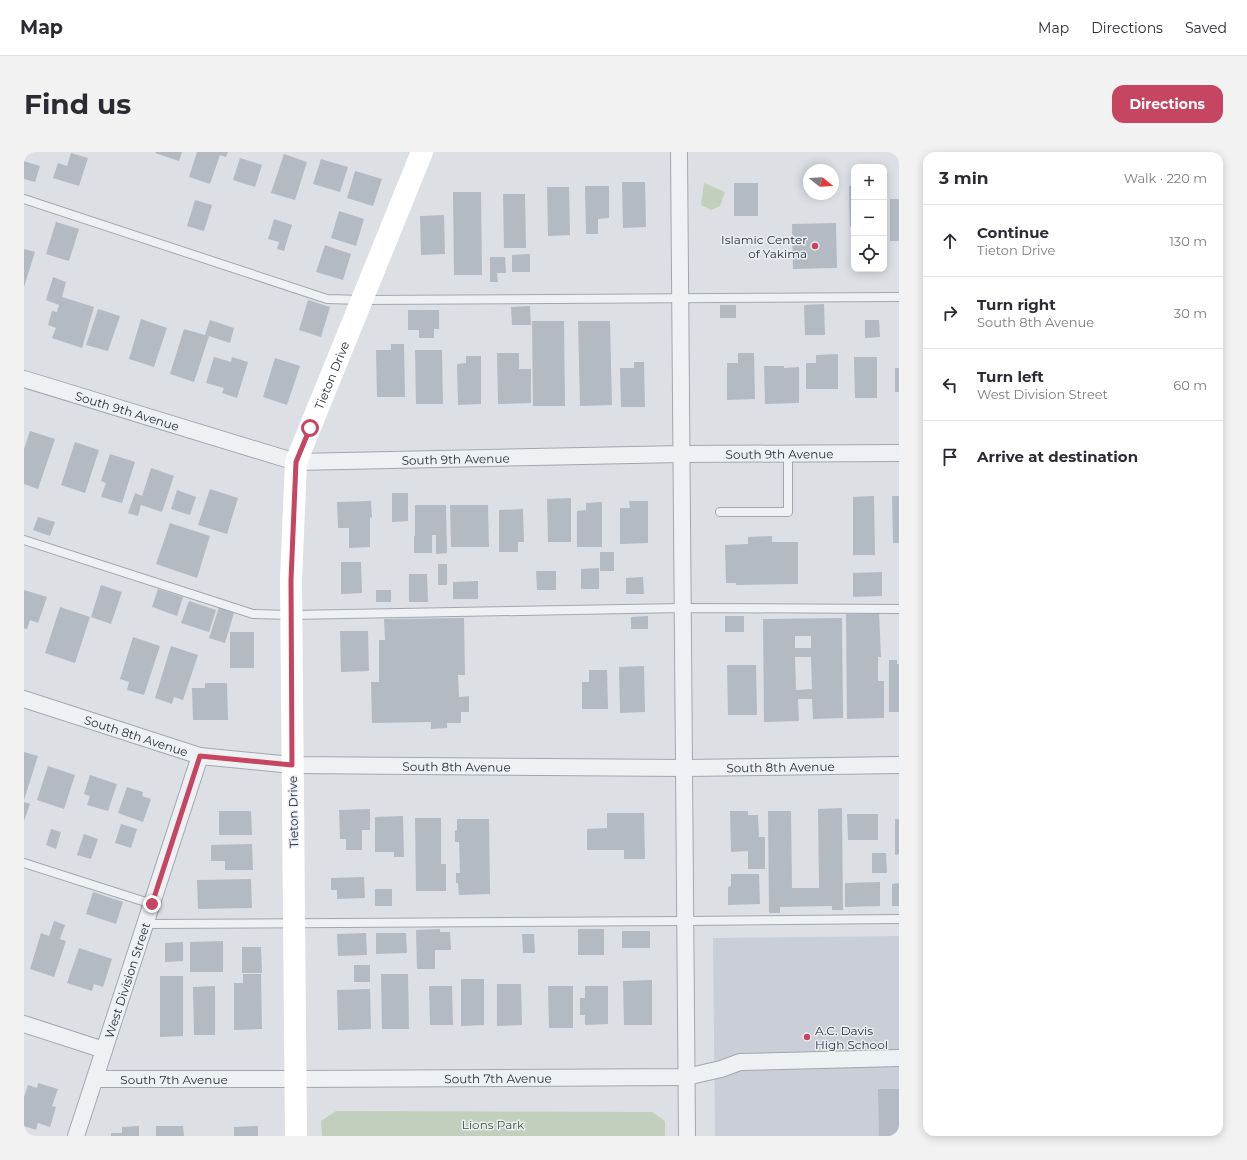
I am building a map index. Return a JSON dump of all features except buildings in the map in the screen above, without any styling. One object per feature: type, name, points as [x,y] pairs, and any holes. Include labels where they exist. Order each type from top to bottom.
[{"type":"main road","name":"Tieton Drive","points":[[296,1136],[291,580],[296,462],[422,152]]},
{"type":"street","points":[[679,152],[687,1136]]},
{"type":"street","name":"South 9th Avenue","points":[[24,379],[296,462],[682,454],[899,453]]},
{"type":"street","name":"South 8th Avenue","points":[[24,699],[200,756],[292,765],[684,768],[899,765]]},
{"type":"street","name":"West Division Street","points":[[76,1136],[200,756]]},
{"type":"street","points":[[24,1024],[104,1050]]},
{"type":"street","name":"South 7th Avenue","points":[[95,1079],[686,1077],[721,1069],[740,1062],[899,1058]]},
{"type":"lane","points":[[24,199],[327,299],[899,297]]},
{"type":"lane","points":[[720,512],[788,512],[788,453]]},
{"type":"lane","points":[[24,540],[253,614],[291,615],[683,608],[899,609]]},
{"type":"lane","points":[[24,863],[152,904]]},
{"type":"lane","points":[[145,924],[899,919]]},
{"type":"shaded area","name":"A.C. Davis High School","points":[[899,936],[899,1136],[715,1136],[713,938]]},
{"type":"green space","points":[[704,183],[725,192],[720,206],[711,210],[701,205]]},
{"type":"green space","name":"Lions Park","points":[[336,1111],[652,1112],[665,1121],[665,1136],[322,1136],[321,1121]]},
{"type":"place","name":"Islamic Center of Yakima","points":[[815,246]]},
{"type":"place","name":"A.C. Davis High School","points":[[807,1037]]},
{"type":"route","points":[[152,904],[200,756],[292,765],[291,580],[296,462],[310,428]]}]
